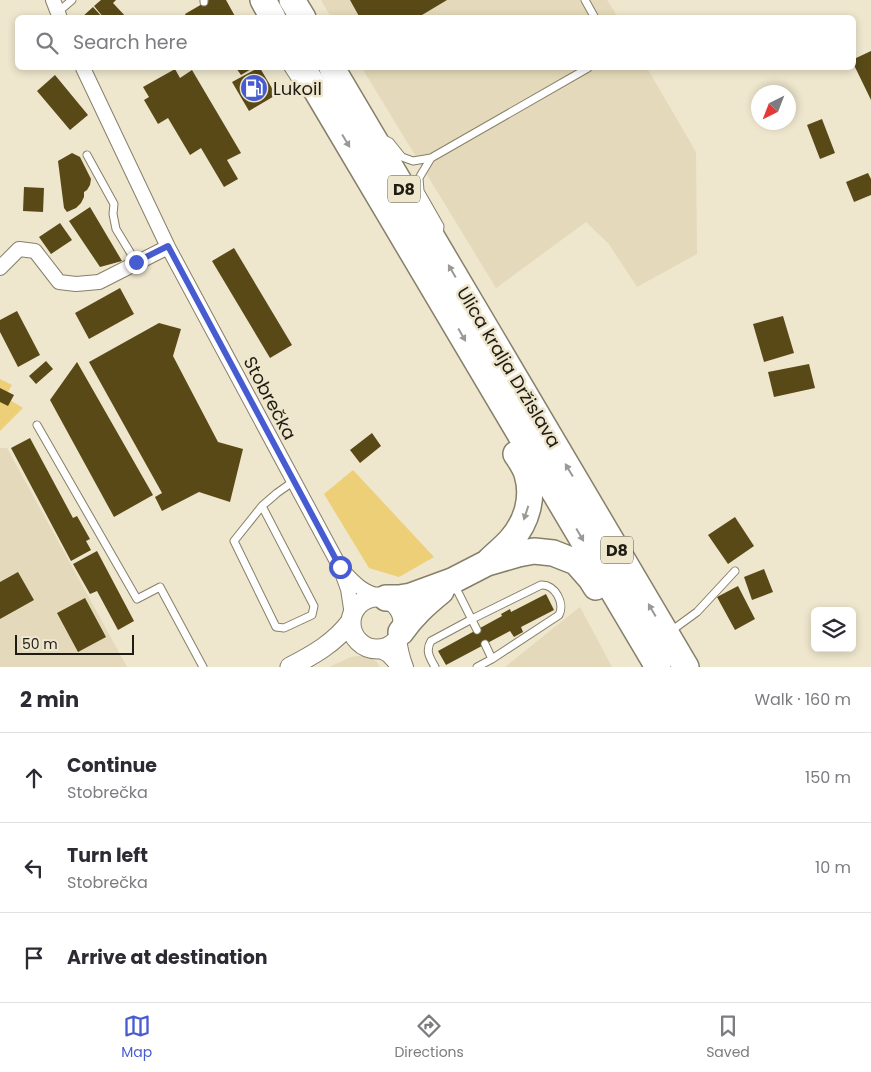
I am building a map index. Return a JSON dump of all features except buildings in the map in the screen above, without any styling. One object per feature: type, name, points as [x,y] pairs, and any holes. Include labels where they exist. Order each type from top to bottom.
[{"type":"highway","points":[[263,0],[271,15]]},
{"type":"highway","points":[[292,0],[300,15]]},
{"type":"highway","name":"D8","points":[[304,70],[313,96]]},
{"type":"highway","name":"Ulica kralja Držislava","points":[[333,70],[686,667]]},
{"type":"highway","name":"Ulica kralja Držislava","points":[[313,96],[402,233],[658,667]]},
{"type":"highway","points":[[487,563],[511,541],[520,528],[527,512],[530,494],[526,472],[490,409],[492,388]]},
{"type":"highway","points":[[382,597],[399,598],[411,596],[452,581],[487,563],[534,551],[553,553],[576,562],[591,579],[606,603],[629,619]]},
{"type":"highway","points":[[400,634],[420,608],[452,581]]},
{"type":"street","name":"Stobrečka","points":[[85,70],[168,246],[340,567],[348,589],[351,618]]},
{"type":"street","points":[[0,268],[19,249],[35,251],[59,282],[76,284],[99,282],[168,246]]},
{"type":"street","name":"Stobrečka","points":[[340,567],[358,587],[368,593],[382,597]]},
{"type":"street","points":[[290,667],[317,653],[340,635],[356,607],[362,601],[370,597],[382,597],[393,602],[399,608],[402,616],[400,648],[406,667]]},
{"type":"street","points":[[351,618],[355,637],[361,643],[388,655],[399,667]]},
{"type":"street","points":[[317,653],[345,646],[386,647],[393,643],[400,634]]},
{"type":"lane","points":[[57,10],[72,0]]},
{"type":"lane","points":[[585,0],[593,15]]},
{"type":"lane","points":[[290,70],[313,96]]},
{"type":"lane","points":[[370,132],[390,142],[402,158],[413,161],[431,158],[585,70]]},
{"type":"lane","points":[[87,155],[114,204],[113,214],[116,229],[136,262]]},
{"type":"lane","points":[[431,158],[419,178],[420,191],[440,226],[437,246]]},
{"type":"lane","points":[[37,425],[137,599],[160,587],[203,667]]},
{"type":"lane","points":[[262,506],[314,606],[312,615],[284,628],[276,627],[234,541],[262,506],[294,481]]},
{"type":"lane","points":[[667,634],[697,612],[735,572]]},
{"type":"lane","points":[[452,581],[477,630]]},
{"type":"lane","points":[[435,667],[428,654],[428,646],[431,641],[541,585],[548,585],[554,589],[561,604],[562,610],[559,615],[477,667]]},
{"type":"lane","points":[[485,644],[492,659]]},
{"type":"shaded area","points":[[321,0],[607,0],[617,15],[330,15]]},
{"type":"shaded area","points":[[363,70],[648,70],[696,152],[697,254],[637,287],[609,244],[586,222],[496,288]]},
{"type":"shaded area","points":[[0,379],[12,385],[5,397],[23,408],[0,431]]},
{"type":"shaded area","points":[[0,448],[7,448],[127,667],[0,667]]},
{"type":"shaded area","points":[[353,470],[434,557],[399,577],[369,568],[324,494]]},
{"type":"shaded area","points":[[580,607],[612,667],[505,667]]},
{"type":"shaded area","points":[[365,655],[377,662],[380,667],[329,667],[351,657]]},
{"type":"place","name":"Lukoil","points":[[254,88]]},
{"type":"route","points":[[136,262],[168,246],[340,567]]}]
